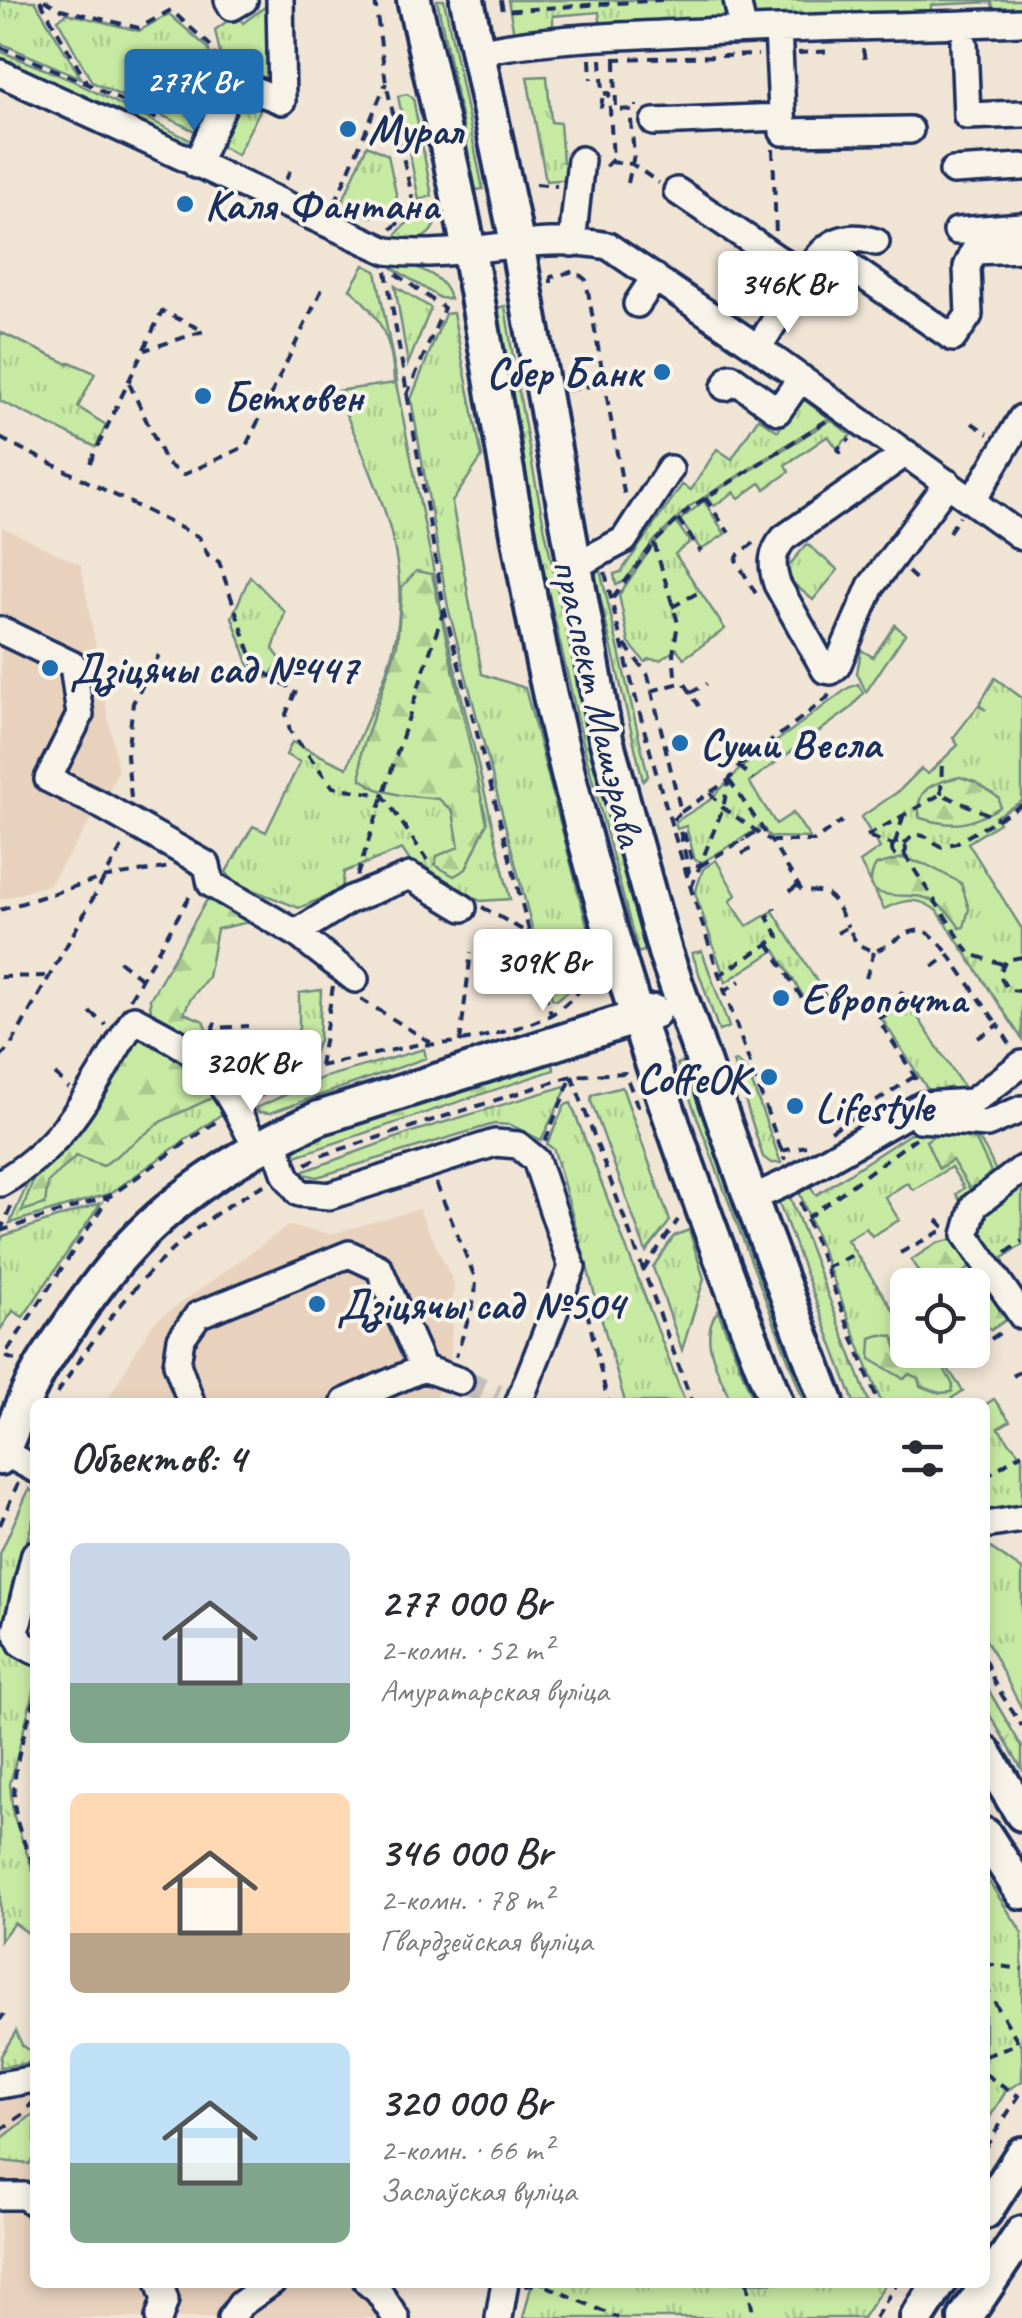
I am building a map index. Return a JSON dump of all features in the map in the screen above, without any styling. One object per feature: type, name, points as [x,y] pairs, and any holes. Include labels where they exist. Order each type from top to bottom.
[{"type":"main road","name":"праспект Машэрава","points":[[414,0],[469,252],[502,454],[574,801],[637,1018],[722,1264],[774,1398]]},
{"type":"main road","name":"праспект Машэрава","points":[[467,0],[588,560],[606,739],[682,1004],[826,1398]]},
{"type":"main road","points":[[1,1455],[40,1371],[84,1304],[132,1243],[190,1194],[265,1144],[319,1118],[682,1004]]},
{"type":"main road","points":[[990,1761],[1022,1814]]},
{"type":"main road","points":[[990,1844],[1022,1892]]},
{"type":"main road","points":[[990,2204],[1022,2154]]},
{"type":"main road","points":[[990,2282],[1022,2234]]},
{"type":"main road","points":[[917,2318],[936,2288]]},
{"type":"main road","points":[[966,2318],[986,2288]]},
{"type":"street","points":[[228,0],[232,7],[244,0]]},
{"type":"street","points":[[196,165],[234,82],[282,102],[280,0]]},
{"type":"street","points":[[737,0],[743,30]]},
{"type":"street","points":[[478,52],[608,37],[1022,22]]},
{"type":"street","points":[[778,29],[783,132],[910,130]]},
{"type":"street","points":[[964,44],[967,116],[1022,114]]},
{"type":"street","points":[[0,73],[366,244],[410,254],[469,252],[517,243],[608,246],[948,482],[968,505],[1022,537]]},
{"type":"street","points":[[640,112],[782,118]]},
{"type":"street","points":[[572,242],[580,160]]},
{"type":"street","points":[[953,171],[1022,167]]},
{"type":"street","points":[[668,188],[803,276]]},
{"type":"street","points":[[957,231],[1022,226]]},
{"type":"street","points":[[758,348],[803,276],[827,246],[856,236],[876,242]]},
{"type":"street","points":[[846,264],[953,338],[969,315],[967,267],[974,251],[1022,248]]},
{"type":"street","points":[[637,304],[654,277]]},
{"type":"street","points":[[725,387],[731,377],[778,411],[801,378]]},
{"type":"street","points":[[968,505],[1022,418]]},
{"type":"street","points":[[825,676],[776,584],[772,569],[774,550],[784,538],[906,453]]},
{"type":"street","points":[[588,560],[624,540],[670,469]]},
{"type":"street","points":[[825,676],[871,586],[948,482]]},
{"type":"street","points":[[0,630],[74,665],[80,715],[48,779],[208,865],[211,884],[296,933],[352,985]]},
{"type":"street","points":[[296,933],[349,900],[410,876],[469,905]]},
{"type":"street","points":[[0,1183],[27,1168],[63,1133],[134,1019],[180,1044],[209,1068],[299,1193],[329,1196],[495,1143],[518,1145],[536,1160],[572,1267],[512,1398]]},
{"type":"street","points":[[751,1199],[923,1105],[972,1102],[1017,1058]]},
{"type":"street","points":[[900,1118],[993,1123],[1022,1109]]},
{"type":"street","points":[[1022,1169],[974,1206],[966,1234],[1022,1316]]},
{"type":"street","points":[[190,1398],[177,1364],[181,1339],[198,1315],[350,1254],[379,1268],[424,1368]]},
{"type":"street","points":[[354,1398],[424,1368],[455,1379]]},
{"type":"street","points":[[1,1455],[30,1466]]},
{"type":"street","points":[[990,1524],[1022,1519]]},
{"type":"street","points":[[30,1574],[16,1630],[22,1644],[30,1648]]},
{"type":"street","points":[[0,2084],[30,2096]]},
{"type":"street","points":[[0,2196],[24,2196],[30,2200]]},
{"type":"street","points":[[159,2318],[164,2300],[161,2288]]},
{"type":"street","points":[[232,2318],[241,2304],[264,2288]]},
{"type":"street","points":[[374,2288],[396,2318]]},
{"type":"street","points":[[499,2318],[514,2288]]},
{"type":"path","points":[[42,0],[61,9],[139,28],[171,10],[212,47],[223,82]]},
{"type":"path","points":[[42,0],[88,84]]},
{"type":"path","points":[[375,0],[386,84],[415,209],[390,230]]},
{"type":"path","points":[[502,0],[503,10],[662,0]]},
{"type":"path","points":[[863,49],[865,60]]},
{"type":"path","points":[[601,57],[601,108]]},
{"type":"path","points":[[590,58],[591,79]]},
{"type":"path","points":[[615,60],[616,110],[640,112],[628,183]]},
{"type":"path","points":[[334,205],[386,84]]},
{"type":"path","points":[[536,184],[585,187],[613,159],[609,94],[603,94]]},
{"type":"path","points":[[770,254],[776,244],[773,146]]},
{"type":"path","points":[[610,162],[632,164],[668,188]]},
{"type":"path","points":[[285,183],[292,166]]},
{"type":"path","points":[[406,396],[444,308],[385,266],[406,396],[444,608],[551,1014]]},
{"type":"path","points":[[552,295],[551,278],[575,272],[586,280],[628,513]]},
{"type":"path","points":[[129,383],[166,462],[183,475],[246,446],[323,286]]},
{"type":"path","points":[[90,463],[162,312],[204,330],[144,350]]},
{"type":"path","points":[[568,390],[607,382]]},
{"type":"path","points":[[611,600],[678,519],[834,416]]},
{"type":"path","points":[[972,423],[988,433],[981,445]]},
{"type":"path","points":[[841,454],[838,449],[858,433]]},
{"type":"path","points":[[0,438],[199,537],[208,556],[219,562],[255,667],[296,691],[286,714],[290,731],[333,787],[383,795],[433,870]]},
{"type":"path","points":[[705,498],[728,533]]},
{"type":"path","points":[[949,532],[968,505]]},
{"type":"path","points":[[678,519],[701,552]]},
{"type":"path","points":[[654,544],[678,623],[676,684]]},
{"type":"path","points":[[588,560],[611,600],[669,823],[742,1048],[781,1150],[808,1146]]},
{"type":"path","points":[[731,569],[737,565]]},
{"type":"path","points":[[672,607],[701,591]]},
{"type":"path","points":[[349,900],[444,608]]},
{"type":"path","points":[[623,644],[648,675],[681,812]]},
{"type":"path","points":[[0,1058],[130,832],[132,794],[126,754],[133,703],[159,655]]},
{"type":"path","points":[[632,678],[648,675]]},
{"type":"path","points":[[669,823],[729,780],[739,766],[826,700],[825,676]]},
{"type":"path","points":[[651,691],[684,682],[697,704],[702,698]]},
{"type":"path","points":[[690,692],[707,684]]},
{"type":"path","points":[[941,794],[942,758]]},
{"type":"path","points":[[739,766],[753,780]]},
{"type":"path","points":[[690,891],[723,808],[729,780]]},
{"type":"path","points":[[729,780],[798,885],[804,892],[817,890],[828,894],[857,944],[874,952]]},
{"type":"path","points":[[710,793],[723,808],[770,840],[814,841],[842,821]]},
{"type":"path","points":[[941,794],[867,836],[904,844],[915,834],[942,846],[1022,805]]},
{"type":"path","points":[[941,794],[999,818]]},
{"type":"path","points":[[904,814],[894,844],[894,854],[904,854]]},
{"type":"path","points":[[686,877],[690,871],[680,831],[684,829],[693,864],[700,866],[758,831]]},
{"type":"path","points":[[742,854],[749,850],[743,840]]},
{"type":"path","points":[[904,844],[904,854],[970,954],[1002,964]]},
{"type":"path","points":[[0,910],[102,878],[170,867]]},
{"type":"path","points":[[127,1004],[195,884]]},
{"type":"path","points":[[790,891],[798,885]]},
{"type":"path","points":[[469,905],[528,933]]},
{"type":"path","points":[[718,976],[779,936],[767,917],[776,911],[774,908]]},
{"type":"path","points":[[837,933],[848,926]]},
{"type":"path","points":[[866,978],[874,952],[912,930],[931,932],[1017,1058]]},
{"type":"path","points":[[768,943],[806,1005],[822,992],[826,999],[830,996]]},
{"type":"path","points":[[460,1043],[471,952]]},
{"type":"path","points":[[0,1232],[110,1196],[236,1108],[320,1066],[420,1044],[437,1047],[460,1043],[551,1014],[594,976],[584,967],[533,953]]},
{"type":"path","points":[[933,967],[949,955]]},
{"type":"path","points":[[1022,957],[1012,957],[1002,964],[999,975],[1004,986],[1014,992],[1022,991]]},
{"type":"path","points":[[120,961],[142,979]]},
{"type":"path","points":[[0,977],[48,976]]},
{"type":"path","points":[[723,992],[740,981]]},
{"type":"path","points":[[320,1066],[334,982],[352,985],[437,1047]]},
{"type":"path","points":[[900,991],[907,1001],[876,1018],[928,1094]]},
{"type":"path","points":[[90,1012],[111,1030]]},
{"type":"path","points":[[212,1032],[216,1019]]},
{"type":"path","points":[[978,1038],[998,1025]]},
{"type":"path","points":[[206,1040],[217,1028],[248,1026]]},
{"type":"path","points":[[742,1048],[751,1046]]},
{"type":"path","points":[[752,1070],[759,1068]]},
{"type":"path","points":[[55,1074],[73,1092]]},
{"type":"path","points":[[544,1142],[566,1098],[572,1076],[691,1398]]},
{"type":"path","points":[[824,1136],[915,1076]]},
{"type":"path","points":[[761,1097],[772,1092]]},
{"type":"path","points":[[807,1218],[940,1120]]},
{"type":"path","points":[[428,1164],[476,1280],[455,1379]]},
{"type":"path","points":[[40,1371],[2,1356],[110,1196]]},
{"type":"path","points":[[800,1201],[876,1398]]},
{"type":"path","points":[[900,1253],[938,1232],[951,1234]]},
{"type":"path","points":[[826,1268],[858,1253]]},
{"type":"path","points":[[572,1267],[586,1300],[607,1398]]},
{"type":"path","points":[[1013,1376],[1022,1370]]},
{"type":"path","points":[[990,1473],[1020,1456]]},
{"type":"path","points":[[990,1672],[1022,1726]]},
{"type":"path","points":[[30,1719],[14,1782],[16,1818],[30,1855]]},
{"type":"path","points":[[990,1965],[1022,1969]]},
{"type":"path","points":[[990,1994],[1021,2046],[990,2054]]},
{"type":"path","points":[[990,2077],[1020,2094],[990,2140]]},
{"type":"path","points":[[0,2130],[22,2115],[30,2104]]},
{"type":"path","points":[[558,2288],[618,2318]]},
{"type":"path","points":[[748,2288],[754,2318]]},
{"type":"path","points":[[875,2318],[894,2288]]},
{"type":"shaded area","name":"Дзіцячы сад №447","points":[[2,527],[81,565],[118,771],[50,884],[0,900]]},
{"type":"shaded area","name":"Дзіцячы сад №504","points":[[419,1209],[454,1284],[450,1365],[435,1397],[108,1398],[153,1323],[288,1226],[330,1234]]},
{"type":"shaded area","points":[[30,2080],[30,2288],[388,2288],[401,2318],[0,2318],[0,2085]]},
{"type":"green space","points":[[0,0],[35,1],[81,78],[0,43]]},
{"type":"green space","points":[[437,0],[444,0],[483,189],[476,190]]},
{"type":"green space","points":[[508,0],[1022,0],[1022,13],[994,15],[992,2],[931,5],[931,18],[601,28],[599,12],[553,16],[553,32],[514,34]]},
{"type":"green space","points":[[273,1],[272,86],[234,68],[226,81],[215,30],[237,14],[243,23]]},
{"type":"green space","points":[[67,13],[139,31],[169,14],[208,48],[220,82],[197,132],[92,82],[58,20]]},
{"type":"green space","points":[[0,51],[71,80],[194,142],[192,147],[0,57]]},
{"type":"green space","points":[[547,76],[551,122],[560,123],[563,162],[573,162],[575,179],[546,181],[527,77]]},
{"type":"green space","points":[[407,94],[413,98],[432,196],[419,200],[398,96]]},
{"type":"green space","points":[[237,96],[257,99],[254,107],[260,110],[237,155],[215,143]]},
{"type":"green space","points":[[367,145],[388,155],[399,208],[370,217],[341,205]]},
{"type":"green space","points":[[436,211],[434,226],[424,237],[411,241],[395,238],[412,220]]},
{"type":"green space","points":[[398,260],[436,278],[450,299],[440,298],[393,268]]},
{"type":"green space","points":[[364,265],[376,271],[397,381],[383,330],[350,289]]},
{"type":"green space","points":[[395,286],[431,308],[408,364]]},
{"type":"green space","points":[[505,306],[566,630],[646,950],[638,953],[545,578],[497,308]]},
{"type":"green space","points":[[453,313],[482,457],[452,502],[482,674],[525,688],[598,967],[538,950],[448,607],[411,399],[445,314]]},
{"type":"green space","points":[[0,332],[95,373],[78,407],[106,425],[96,447],[0,401]]},
{"type":"green space","points":[[396,383],[443,618],[510,899],[480,901],[422,865],[413,866],[402,849],[344,872],[342,890],[299,908],[235,883],[226,872],[253,826],[266,832],[300,762],[286,755],[292,742],[347,768],[385,677],[399,613],[394,547],[375,484],[336,391]]},
{"type":"green space","points":[[800,397],[829,418],[689,507],[653,542],[625,581],[616,585],[614,574],[621,572],[682,485],[691,490],[717,449],[732,459],[758,418],[778,431]]},
{"type":"green space","points":[[831,420],[851,435],[837,448],[828,436],[785,465],[789,472],[765,489],[760,483],[739,498],[734,492],[714,506],[707,497]]},
{"type":"green space","points":[[704,501],[725,534],[701,550],[680,520]]},
{"type":"green space","points":[[676,522],[690,542],[675,554],[725,629],[684,658],[677,649],[660,660],[645,662],[629,643],[619,595],[654,544]]},
{"type":"green space","points":[[807,544],[838,570],[813,600],[782,574]]},
{"type":"green space","points":[[599,565],[648,776],[643,781],[595,576]]},
{"type":"green space","points":[[416,571],[432,574],[487,823],[466,869],[454,876],[435,865],[437,856],[459,847],[453,812],[439,799],[400,795],[377,789],[361,779],[361,753],[397,646],[402,587]]},
{"type":"green space","points":[[250,576],[285,612],[273,649],[281,660],[268,678],[250,669],[232,617]]},
{"type":"green space","points":[[895,625],[905,634],[866,692],[857,673],[861,650],[873,657]]},
{"type":"green space","points":[[995,678],[1022,698],[1022,801],[995,817],[999,823],[968,843],[1022,929],[1022,1039],[939,913],[913,901],[884,909],[860,862],[880,848],[861,817],[899,791],[921,769],[928,774],[958,745],[953,738],[978,706],[986,710],[979,705]]},
{"type":"green space","points":[[858,684],[863,693],[850,709],[749,782],[776,824],[793,813],[810,838],[771,837],[759,828],[703,862],[695,860],[686,826],[677,829],[675,822],[710,800],[741,768]]},
{"type":"green space","points":[[960,777],[999,798],[1000,807],[961,823],[920,818],[923,794],[942,781]]},
{"type":"green space","points":[[902,858],[927,865],[961,883],[969,909],[964,927],[960,928],[944,909],[928,899],[884,894],[872,886],[876,865]]},
{"type":"green space","points":[[716,860],[736,895],[730,901],[747,926],[773,911],[822,990],[806,1001],[775,950],[726,982],[695,893],[703,869]]},
{"type":"green space","points":[[209,896],[250,911],[249,922],[217,929],[208,977],[184,1013],[204,1021],[207,1032],[198,1037],[151,1014],[150,999]]},
{"type":"green space","points":[[702,951],[729,1027],[719,1031],[692,953]]},
{"type":"green space","points":[[541,959],[580,969],[582,981],[556,1000],[552,998]]},
{"type":"green space","points":[[321,990],[319,1040],[310,1065],[250,1095],[235,1078],[241,1056],[234,1048],[289,1049],[299,1028],[299,993]]},
{"type":"green space","points":[[908,1002],[964,1088],[935,1093],[928,1090],[882,1019]]},
{"type":"green space","points":[[135,1025],[230,1108],[111,1193],[10,1223],[35,1167]]},
{"type":"green space","points":[[137,1032],[190,1067],[214,1097],[162,1121],[103,1166],[76,1156],[48,1182],[45,1204],[22,1211],[37,1169]]},
{"type":"green space","points":[[424,1049],[426,1058],[270,1113],[258,1112],[256,1108],[322,1078]]},
{"type":"green space","points":[[552,1058],[554,1070],[293,1157],[299,1143]]},
{"type":"green space","points":[[684,1061],[810,1398],[802,1398],[677,1064]]},
{"type":"green space","points":[[733,1062],[748,1072],[781,1163],[771,1163],[763,1157]]},
{"type":"green space","points":[[565,1086],[541,1140],[511,1125],[494,1124],[317,1177],[299,1173],[412,1132]]},
{"type":"green space","points":[[622,1087],[670,1221],[646,1252],[591,1101],[592,1095]]},
{"type":"green space","points":[[571,1103],[683,1398],[624,1398],[554,1150],[547,1144],[565,1105]]},
{"type":"green space","points":[[925,1124],[972,1134],[984,1147],[997,1174],[966,1210],[956,1194],[964,1188],[951,1167],[913,1190],[907,1183],[885,1197],[899,1220],[872,1236],[866,1228],[847,1240],[890,1305],[890,1368],[949,1368],[963,1391],[952,1398],[879,1398],[795,1181],[804,1177],[816,1195]]},
{"type":"green space","points":[[940,1131],[976,1140],[991,1172],[971,1191],[952,1160],[939,1169],[926,1141]]},
{"type":"green space","points":[[1022,1178],[1022,1245],[1003,1258],[1006,1272],[975,1226]]},
{"type":"green space","points":[[787,1189],[867,1398],[852,1398],[778,1200]]},
{"type":"green space","points":[[101,1203],[23,1317],[13,1311],[0,1330],[3,1236]]},
{"type":"green space","points":[[689,1230],[704,1279],[682,1350],[653,1267],[674,1236]]},
{"type":"green space","points":[[963,1242],[976,1263],[969,1268],[916,1268],[911,1260],[937,1243]]},
{"type":"green space","points":[[990,1286],[1012,1316],[991,1330],[990,1329]]},
{"type":"green space","points":[[718,1311],[752,1398],[729,1398],[710,1344],[712,1321]]},
{"type":"green space","points":[[890,1336],[890,1368],[944,1368],[953,1385],[952,1392],[940,1393],[920,1386],[918,1378],[909,1374],[904,1379],[870,1359],[871,1338]]},
{"type":"green space","points":[[994,1399],[1010,1421],[998,1428],[1022,1457],[1022,1506],[990,1510],[990,1402]]},
{"type":"green space","points":[[29,1489],[30,1530],[5,1623],[7,1642],[18,1653],[30,1657],[30,1705],[10,1784],[13,1814],[30,1862],[30,1934],[14,1923],[0,1941],[0,1554]]},
{"type":"green space","points":[[990,1548],[1022,1570],[1022,1709],[990,1648]]},
{"type":"green space","points":[[990,1693],[1022,1747],[1022,1769],[990,1715]]},
{"type":"green space","points":[[990,1884],[1022,1932],[1022,2081],[1006,2091],[990,2117]]},
{"type":"green space","points":[[16,2031],[22,2045],[30,2051],[30,2063],[0,2067],[1,2056]]},
{"type":"green space","points":[[30,2117],[30,2163],[1,2161],[1,2139]]},
{"type":"green space","points":[[530,2288],[883,2288],[863,2318],[523,2318]]},
{"type":"tunnel","points":[[460,1381],[498,1396]]},
{"type":"place","name":"Мурал","points":[[348,129]]},
{"type":"place","name":"Каля Фантана","points":[[185,204]]},
{"type":"place","name":"Сбер Банк","points":[[662,372]]},
{"type":"place","name":"Бетховен","points":[[203,396]]},
{"type":"place","name":"Дзіцячы сад №447","points":[[50,668]]},
{"type":"place","name":"Суши Весла","points":[[680,743]]},
{"type":"place","name":"Европочта","points":[[781,998]]},
{"type":"place","name":"CoffeOK","points":[[769,1077]]},
{"type":"place","name":"Lifestyle","points":[[795,1106]]},
{"type":"place","name":"Дзіцячы сад №504","points":[[317,1304]]}]
